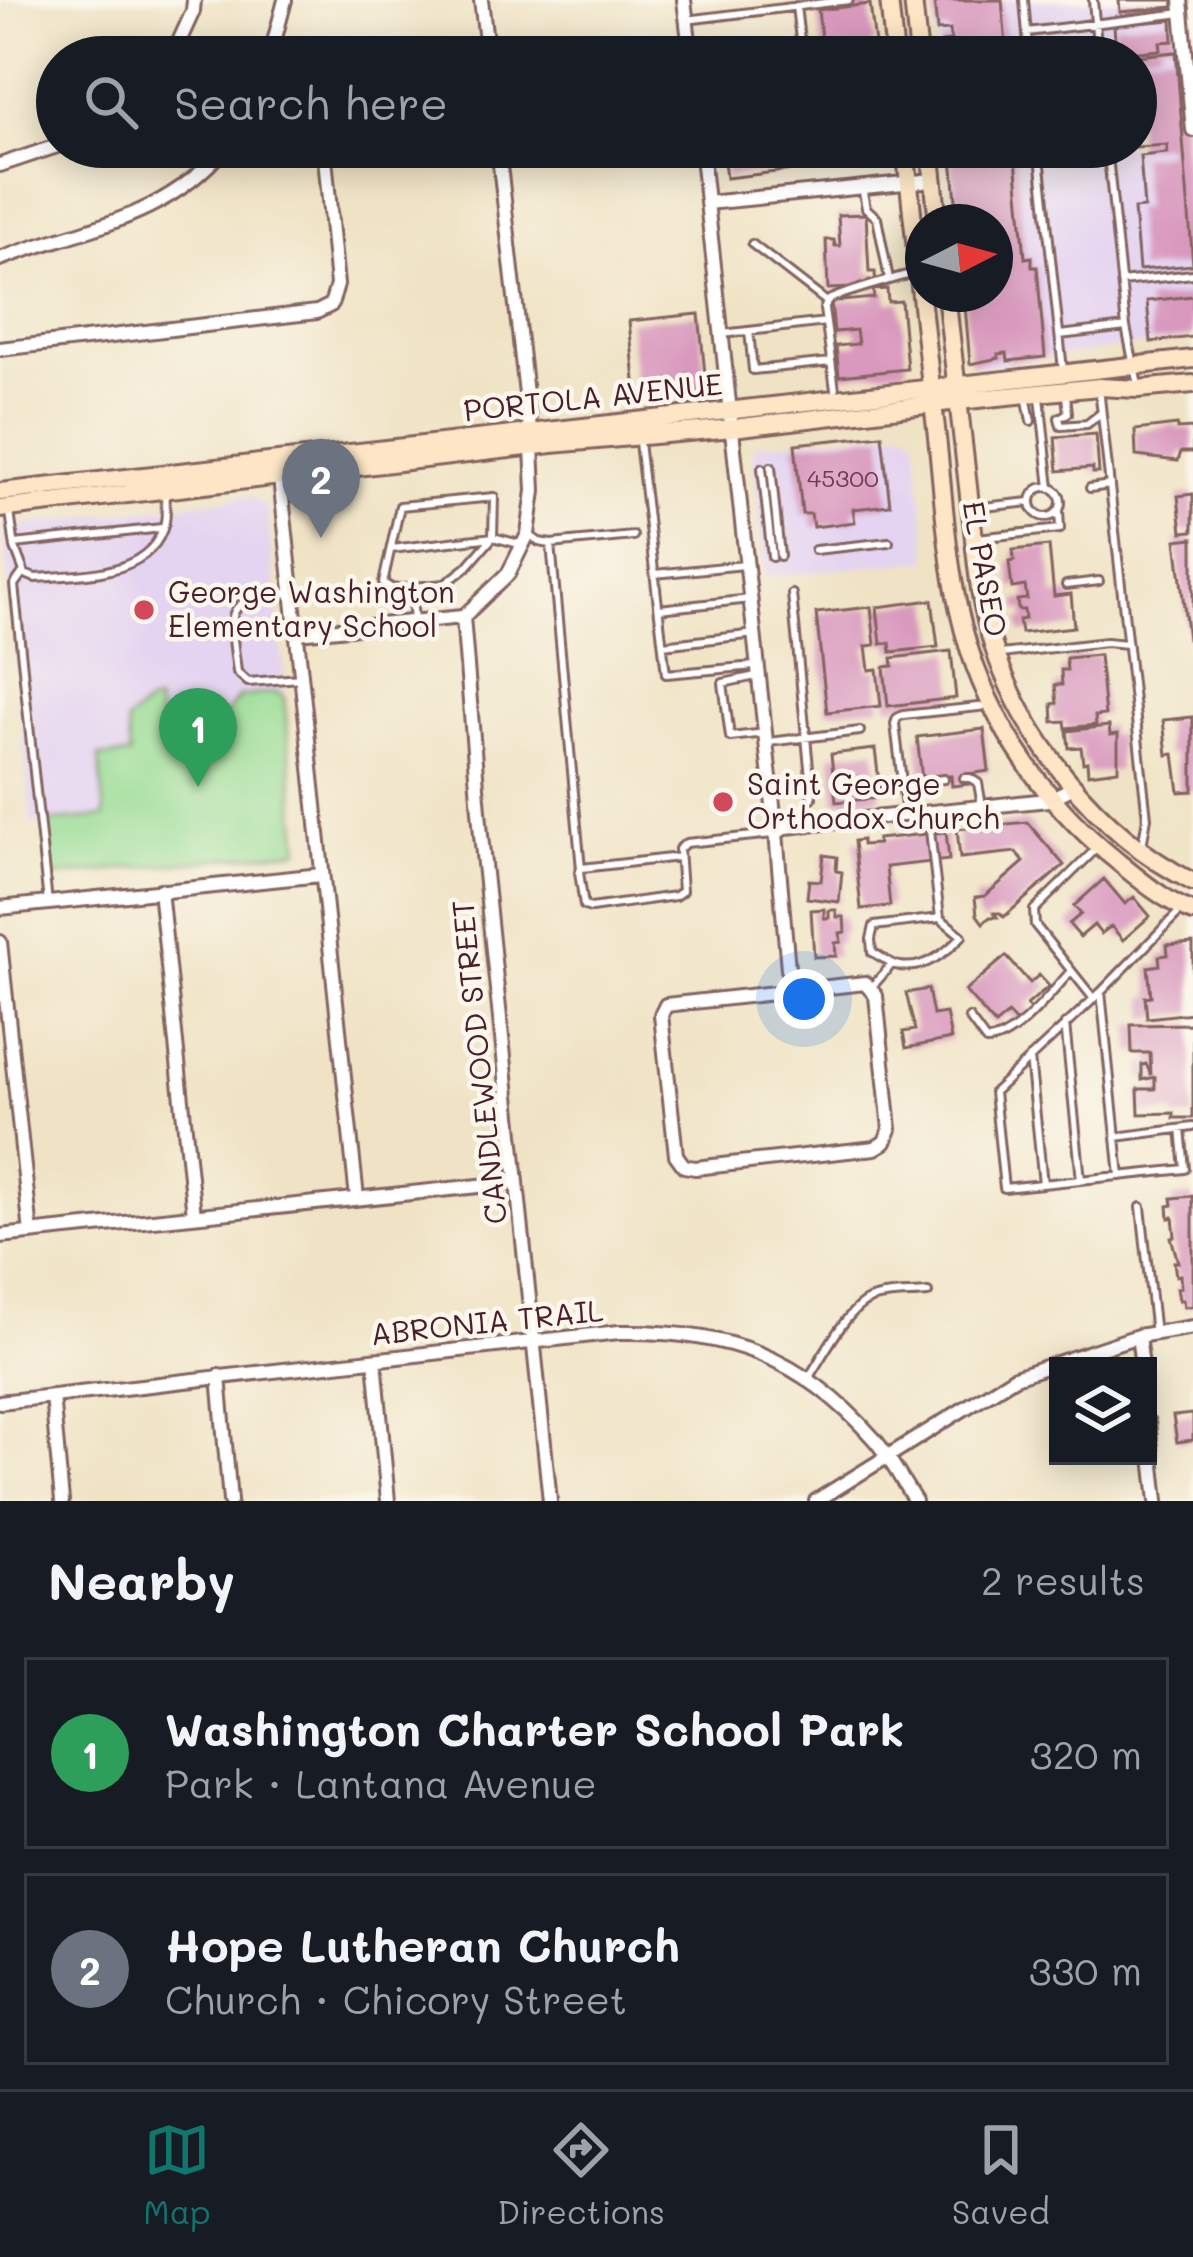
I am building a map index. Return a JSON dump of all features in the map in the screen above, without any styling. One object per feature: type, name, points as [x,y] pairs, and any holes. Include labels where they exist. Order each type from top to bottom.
[{"type":"street","points":[[182,36],[194,0]]},
{"type":"street","points":[[276,36],[285,0]]},
{"type":"street","points":[[482,0],[486,36]]},
{"type":"street","points":[[684,0],[688,36]]},
{"type":"street","points":[[889,0],[893,36]]},
{"type":"street","points":[[913,0],[917,36]]},
{"type":"street","points":[[1181,7],[1193,130]]},
{"type":"street","points":[[0,165],[36,153]]},
{"type":"street","points":[[0,259],[143,211],[179,191],[206,168]]},
{"type":"street","points":[[0,349],[317,312],[331,305],[338,285],[326,168]]},
{"type":"street","points":[[297,634],[463,617],[508,574],[525,540],[534,491],[531,440],[500,168]]},
{"type":"street","points":[[703,168],[790,991]]},
{"type":"street","name":"EL PASEO","points":[[907,168],[911,204]]},
{"type":"street","points":[[933,168],[936,204]]},
{"type":"street","points":[[707,202],[863,194],[934,180]]},
{"type":"street","name":"EL PASEO","points":[[927,312],[970,508],[989,631],[1024,712],[1074,787],[1142,850],[1193,882]]},
{"type":"street","name":"EL PASEO","points":[[948,312],[953,351],[938,447],[952,576],[966,638],[992,705],[1053,799],[1140,880],[1188,910]]},
{"type":"street","name":"PORTOLA AVENUE","points":[[3,503],[531,440],[840,410],[1049,384],[1193,359]]},
{"type":"street","name":"PORTOLA AVENUE","points":[[1049,384],[1138,388],[1193,384]]},
{"type":"street","name":"PORTOLA AVENUE","points":[[3,503],[280,478],[531,440],[638,435],[732,419]]},
{"type":"street","points":[[280,478],[357,1198]]},
{"type":"street","points":[[952,576],[968,587],[976,615],[989,631]]},
{"type":"street","name":"CANDLEWOOD STREET","points":[[463,617],[550,1501]]},
{"type":"street","points":[[776,833],[787,827],[1053,799],[1074,787]]},
{"type":"street","points":[[0,908],[321,875]]},
{"type":"street","points":[[160,890],[194,1216]]},
{"type":"street","points":[[0,942],[31,1233]]},
{"type":"street","points":[[865,982],[871,988],[876,996],[890,1130],[886,1142],[875,1148],[684,1166],[676,1155],[669,1096],[661,1015],[666,1005],[865,982]]},
{"type":"street","points":[[0,1236],[517,1182]]},
{"type":"street","points":[[816,1501],[1015,1377],[1138,1336],[1193,1327]]},
{"type":"street","name":"ABRONIA TRAIL","points":[[0,1402],[619,1332],[701,1335],[758,1353],[807,1380],[878,1442],[915,1501]]},
{"type":"street","points":[[1138,1336],[1141,1357]]},
{"type":"street","points":[[375,1360],[388,1501]]},
{"type":"street","points":[[219,1376],[230,1501]]},
{"type":"street","points":[[52,1396],[62,1501]]},
{"type":"street","points":[[1152,1465],[1156,1501]]},
{"type":"lane","points":[[686,20],[849,0]]},
{"type":"lane","points":[[1024,0],[1027,36]]},
{"type":"lane","points":[[1093,0],[1096,36]]},
{"type":"lane","points":[[796,6],[800,36]]},
{"type":"lane","points":[[1027,32],[1181,7]]},
{"type":"lane","points":[[1041,168],[1060,335],[1049,384],[1050,488]]},
{"type":"lane","points":[[1109,168],[1126,328],[1138,388]]},
{"type":"lane","points":[[863,194],[870,214],[877,218],[889,278]]},
{"type":"lane","points":[[752,244],[827,302]]},
{"type":"lane","points":[[1120,282],[1193,274]]},
{"type":"lane","points":[[840,410],[824,309],[827,302],[832,296],[905,275]]},
{"type":"lane","points":[[722,334],[826,322]]},
{"type":"lane","points":[[1060,335],[1126,328]]},
{"type":"lane","points":[[749,331],[753,370],[831,362]]},
{"type":"lane","points":[[1049,384],[1068,412],[1057,421],[1060,426],[1087,424],[1102,413]]},
{"type":"lane","points":[[1030,421],[1049,384]]},
{"type":"lane","points":[[1099,387],[1147,818],[1142,850]]},
{"type":"lane","points":[[638,435],[666,674],[759,670]]},
{"type":"lane","points":[[766,467],[776,557]]},
{"type":"lane","points":[[1090,488],[1110,485]]},
{"type":"lane","points":[[974,539],[1060,529],[1059,496],[1050,488],[1037,488],[1030,502],[1033,511],[1051,517],[1059,510]]},
{"type":"lane","points":[[3,503],[24,571],[35,578],[114,571],[144,555],[166,521],[165,490]]},
{"type":"lane","points":[[494,497],[494,537],[445,584],[393,590],[383,583],[400,506],[494,497]]},
{"type":"lane","points":[[970,508],[1030,502]]},
{"type":"lane","points":[[15,544],[162,528]]},
{"type":"lane","points":[[391,549],[494,537],[551,544],[633,536]]},
{"type":"lane","points":[[815,550],[889,542]]},
{"type":"lane","points":[[551,544],[584,906],[676,896],[682,891],[679,849],[686,843],[776,833]]},
{"type":"lane","points":[[655,574],[747,565]]},
{"type":"lane","points":[[24,571],[14,585],[48,903]]},
{"type":"lane","points":[[1066,585],[1099,581]]},
{"type":"lane","points":[[410,588],[414,622]]},
{"type":"lane","points":[[293,592],[248,599],[236,610],[232,624],[237,672],[248,682],[302,678]]},
{"type":"lane","points":[[792,594],[812,798]]},
{"type":"lane","points":[[659,609],[751,599]]},
{"type":"lane","points":[[663,645],[755,634]]},
{"type":"lane","points":[[997,654],[1106,641],[1127,644]]},
{"type":"lane","points":[[759,670],[723,683],[730,737],[860,731]]},
{"type":"lane","points":[[906,815],[897,718],[992,705]]},
{"type":"lane","points":[[964,778],[977,783],[983,808]]},
{"type":"lane","points":[[902,784],[944,779]]},
{"type":"lane","points":[[928,813],[940,918],[962,936],[937,959],[902,967],[872,952],[874,926],[940,918]]},
{"type":"lane","points":[[1094,999],[1035,925],[1034,910],[1099,846]]},
{"type":"lane","points":[[581,869],[680,857]]},
{"type":"lane","points":[[1181,1129],[1185,1169],[1004,1188],[994,1092],[1188,910]]},
{"type":"lane","points":[[871,988],[892,964]]},
{"type":"lane","points":[[969,1018],[986,1042],[1000,1040],[1071,970]]},
{"type":"lane","points":[[1101,992],[1120,1176]]},
{"type":"lane","points":[[1065,1024],[1081,1180]]},
{"type":"lane","points":[[1030,1058],[1042,1184]]},
{"type":"lane","points":[[1116,1137],[1193,1127]]},
{"type":"lane","points":[[1141,1207],[1155,1334]]},
{"type":"lane","points":[[807,1380],[860,1306],[870,1299],[928,1293]]},
{"type":"shaded area","points":[[932,0],[1172,0],[1193,229],[1193,338],[980,367],[973,362],[989,312],[1013,312],[1013,204],[955,204],[951,168],[1157,168],[1157,36],[936,36]]},
{"type":"shaded area","points":[[902,430],[916,439],[929,560],[765,577],[753,456],[756,445]]},
{"type":"shaded area","name":"George Washington Elementary School","points":[[251,496],[267,509],[286,691],[239,697],[225,716],[163,725],[159,720],[131,755],[105,817],[31,824],[3,528]]},
{"type":"green space","points":[[277,692],[284,697],[300,850],[52,877],[46,822],[105,817],[99,757],[130,755],[127,722],[148,704],[157,703],[164,725],[224,716],[239,697]]},
{"type":"building","points":[[934,0],[1002,0],[1005,36],[951,36],[950,30],[937,31]]},
{"type":"building","points":[[1119,0],[1174,0],[1174,7],[1120,12]]},
{"type":"building","points":[[870,4],[874,36],[821,36],[818,10]]},
{"type":"building","points":[[1172,20],[1173,41],[1160,42],[1161,50],[1157,50],[1157,36],[1115,36],[1114,25]]},
{"type":"building","points":[[1176,52],[1193,265],[1139,270],[1134,209],[1144,208],[1141,168],[1157,168],[1157,154],[1167,153],[1167,145],[1157,146],[1157,54]]},
{"type":"building","points":[[725,168],[793,168],[793,170],[726,178]]},
{"type":"building","points":[[953,168],[1017,168],[1025,258],[1032,257],[1032,267],[1037,267],[1045,357],[1008,361],[1007,353],[970,364],[966,312],[1013,312],[1013,204],[956,204]]},
{"type":"building","points":[[866,214],[869,272],[875,272],[876,287],[828,289],[826,240],[840,246],[838,215]]},
{"type":"building","points":[[887,289],[888,302],[901,301],[907,369],[839,376],[836,346],[858,344],[856,330],[834,332],[831,302],[874,298],[873,290]]},
{"type":"building","points":[[1193,296],[1193,337],[1151,342],[1147,301]]},
{"type":"building","points":[[699,314],[707,394],[637,401],[629,321]]},
{"type":"building","points":[[1177,425],[1177,429],[1193,428],[1193,452],[1181,452],[1178,461],[1136,456],[1135,430]]},
{"type":"building","points":[[1096,434],[1099,473],[1093,473],[1093,468],[1058,471],[1055,437]]},
{"type":"building","points":[[882,435],[890,505],[853,509],[855,522],[813,527],[811,514],[802,514],[795,444]]},
{"type":"building","points":[[1193,494],[1193,531],[1182,532],[1178,496]]},
{"type":"building","points":[[1193,538],[1193,639],[1188,639],[1176,540]]},
{"type":"building","points":[[1049,546],[1054,596],[1071,594],[1074,627],[1021,633],[1019,620],[1025,619],[1024,610],[1018,610],[1017,600],[1027,599],[1025,586],[1012,588],[1009,562],[1014,561],[1013,550]]},
{"type":"building","points":[[932,600],[938,647],[891,652],[890,643],[881,644],[877,607]]},
{"type":"building","points":[[871,607],[875,645],[866,646],[869,670],[877,669],[881,706],[827,712],[816,613]]},
{"type":"building","points":[[951,651],[956,698],[888,706],[884,667],[893,666],[892,658]]},
{"type":"building","points":[[1099,655],[1105,715],[1095,716],[1096,725],[1066,728],[1065,721],[1053,722],[1055,685],[1062,685],[1066,658]]},
{"type":"building","points":[[1193,717],[1193,791],[1179,792],[1174,754],[1167,755],[1163,720]]},
{"type":"building","points":[[1109,726],[1110,735],[1118,734],[1118,770],[1088,774],[1081,747],[1069,748],[1067,731]]},
{"type":"building","points":[[984,729],[989,771],[968,774],[969,784],[952,786],[951,776],[922,779],[917,737]]},
{"type":"building","points":[[875,749],[881,798],[836,802],[831,754]]},
{"type":"building","points":[[1027,822],[1064,865],[1004,917],[994,913],[997,917],[983,923],[975,897],[985,896],[1024,862],[1016,852],[960,858],[957,829]]},
{"type":"building","points":[[946,832],[949,860],[886,867],[890,906],[861,909],[854,841],[878,844],[877,839]]},
{"type":"building","points":[[824,855],[837,857],[836,871],[842,872],[839,902],[807,898],[809,880],[821,881]]},
{"type":"building","points":[[1104,879],[1125,904],[1134,897],[1150,916],[1123,940],[1111,926],[1101,934],[1094,925],[1080,937],[1069,924],[1081,914],[1074,906]]},
{"type":"building","points":[[824,909],[824,918],[829,918],[829,910],[844,917],[845,932],[840,933],[841,942],[835,943],[836,956],[814,957],[811,910]]},
{"type":"building","points":[[1193,943],[1193,1013],[1147,1018],[1148,967],[1160,965],[1159,956],[1168,955],[1167,945]]},
{"type":"building","points":[[1006,956],[1030,983],[1039,975],[1049,986],[1027,1005],[1031,1010],[1016,1023],[1008,1014],[995,1025],[965,991]]},
{"type":"building","points":[[928,989],[933,1015],[946,1013],[951,1039],[906,1048],[903,1032],[915,1030],[906,993]]},
{"type":"building","points":[[1193,1024],[1193,1118],[1139,1114],[1138,1089],[1155,1089],[1155,1077],[1142,1080],[1142,1065],[1146,1064],[1151,1075],[1150,1053],[1132,1053],[1131,1025]]},
{"type":"building","points":[[1193,1196],[1193,1306],[1184,1307],[1177,1288],[1181,1287],[1180,1275],[1176,1276],[1173,1217],[1169,1218],[1168,1206],[1173,1205],[1172,1198]]},
{"type":"building","points":[[1193,1414],[1193,1440],[1177,1442],[1173,1416]]},
{"type":"place","name":"Hope Lutheran Church","points":[[321,538]]},
{"type":"place","name":"George Washington Elementary School","points":[[144,610]]},
{"type":"place","name":"Washington Charter School Park","points":[[198,787]]},
{"type":"place","name":"Saint George Orthodox Church","points":[[723,802]]}]
